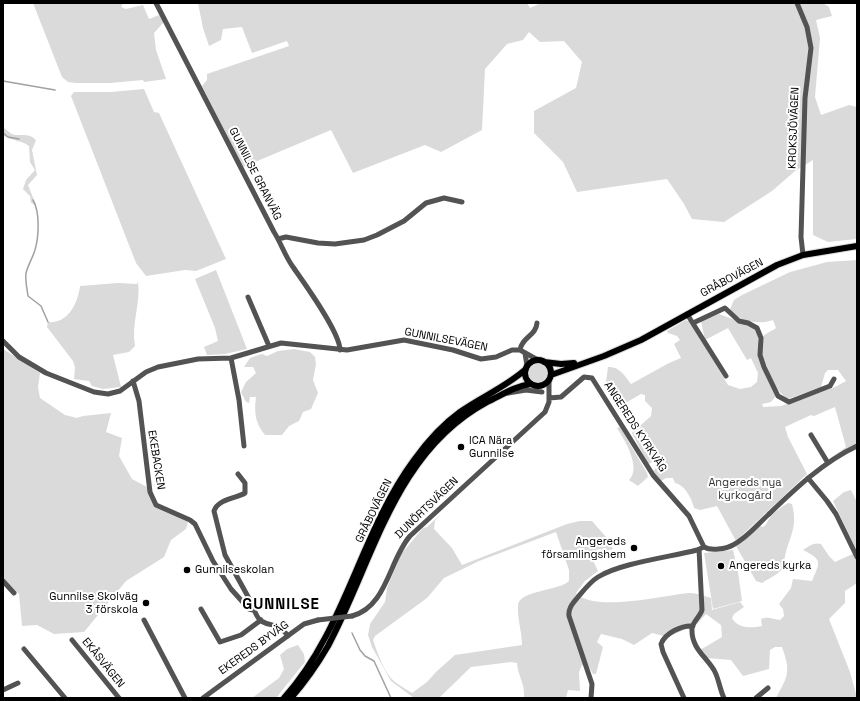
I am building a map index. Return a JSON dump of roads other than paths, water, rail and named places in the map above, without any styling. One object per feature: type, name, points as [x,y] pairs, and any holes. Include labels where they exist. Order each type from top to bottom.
[{"type":"main road","name":"GRÅBOVÄGEN","points":[[550,377],[623,348],[777,265],[803,256],[857,246]]},
{"type":"main road","name":"GRÅBOVÄGEN","points":[[541,361],[567,364],[623,348]]},
{"type":"main road","points":[[541,361],[550,369],[550,377],[546,383],[535,385],[527,379],[526,368],[532,362],[541,361]]},
{"type":"main road","name":"GRÅBOVÄGEN","points":[[284,698],[307,670],[328,634],[384,509],[414,460],[447,422],[461,411],[508,384],[526,368]]},
{"type":"main road","name":"GRÅBOVÄGEN","points":[[291,698],[309,675],[328,646],[393,503],[412,471],[439,438],[451,426],[472,411],[520,386],[535,385]]},
{"type":"street","name":"GUNNILSE GRANVÄG","points":[[156,3],[293,267],[308,286],[338,340],[340,350]]},
{"type":"street","name":"KROKSJÖVÄGEN","points":[[797,3],[807,27],[811,48],[804,98],[801,236],[803,256]]},
{"type":"street","points":[[278,239],[286,237],[318,243],[335,244],[364,240],[404,221],[426,202],[444,198],[462,202]]},
{"type":"street","points":[[248,297],[269,346]]},
{"type":"street","points":[[693,323],[725,308],[739,321],[748,323],[757,328],[761,338],[760,354],[764,367],[778,396],[788,402],[830,386],[834,378]]},
{"type":"street","points":[[687,314],[726,376]]},
{"type":"street","points":[[526,368],[522,342],[535,332],[537,323]]},
{"type":"street","name":"GUNNILSEVÄGEN","points":[[3,341],[30,365],[57,378],[94,392],[111,394],[120,391],[146,372],[178,362],[231,358],[269,346],[282,344],[340,350],[368,347],[404,340],[453,350],[482,359],[496,357],[512,350],[523,352]]},
{"type":"street","points":[[523,352],[541,361]]},
{"type":"street","points":[[231,358],[239,400],[244,446]]},
{"type":"street","name":"DUNÖRTSVÄGEN","points":[[318,620],[352,616],[364,612],[376,602],[401,547],[410,536],[539,417],[548,406],[550,377]]},
{"type":"street","name":"ANGEREDS KYRKVÄG","points":[[549,397],[561,397],[584,377],[592,378],[653,475],[689,516],[702,548]]},
{"type":"street","name":"EKEBACKEN","points":[[133,381],[139,401],[148,478],[153,500],[156,505],[190,520],[199,531],[202,540],[231,589],[249,609],[253,610]]},
{"type":"street","points":[[535,385],[549,397]]},
{"type":"street","points":[[503,394],[526,390],[542,392]]},
{"type":"street","points":[[811,435],[828,463]]},
{"type":"street","points":[[591,698],[592,684],[569,616],[569,608],[588,585],[600,576],[649,560],[702,548],[721,548],[738,542],[808,478],[828,463],[857,446]]},
{"type":"street","points":[[238,474],[245,483],[245,493],[218,505],[214,514],[226,555],[251,602],[253,610],[261,620],[280,626],[288,636]]},
{"type":"street","points":[[808,478],[836,514],[857,557]]},
{"type":"street","points":[[702,548],[702,610],[693,626],[693,635],[695,643],[702,656],[715,671],[724,698]]},
{"type":"street","points":[[3,582],[14,593]]},
{"type":"street","points":[[201,609],[220,642],[241,635],[261,620]]},
{"type":"street","points":[[144,620],[185,698]]},
{"type":"street","name":"EKEREDS BYVÄG","points":[[203,698],[304,624],[318,620]]},
{"type":"street","points":[[684,698],[663,652],[661,644],[666,635],[686,626],[693,626]]},
{"type":"street","name":"EKÅSVÄGEN","points":[[72,640],[119,698]]},
{"type":"street","points":[[24,649],[65,698]]},
{"type":"street","points":[[3,690],[18,683]]},
{"type":"street","points":[[756,698],[768,688]]},
{"type":"waterway","points":[[3,81],[55,90]]},
{"type":"waterway","points":[[3,133],[8,137],[19,139]]},
{"type":"waterway","points":[[33,200],[38,217],[38,231],[35,250],[26,273],[26,284],[28,296],[41,306],[48,322]]},
{"type":"waterway","points":[[352,633],[360,650],[365,656],[374,661],[391,698]]},
{"type":"place","name":"ICA Nära Gunnilse","points":[[461,447]]},
{"type":"place","name":"Angereds församlingshem","points":[[634,548]]},
{"type":"place","name":"Angereds kyrka","points":[[721,566]]},
{"type":"place","name":"Gunnilseskolan","points":[[187,570]]},
{"type":"place","name":"Gunnilse Skolväg 3 förskola","points":[[146,603]]},
{"type":"district","name":"GUNNILSE","points":[[281,605]]},
{"type":"park label","name":"Angereds nya kyrkogård","points":[[745,489]]}]
